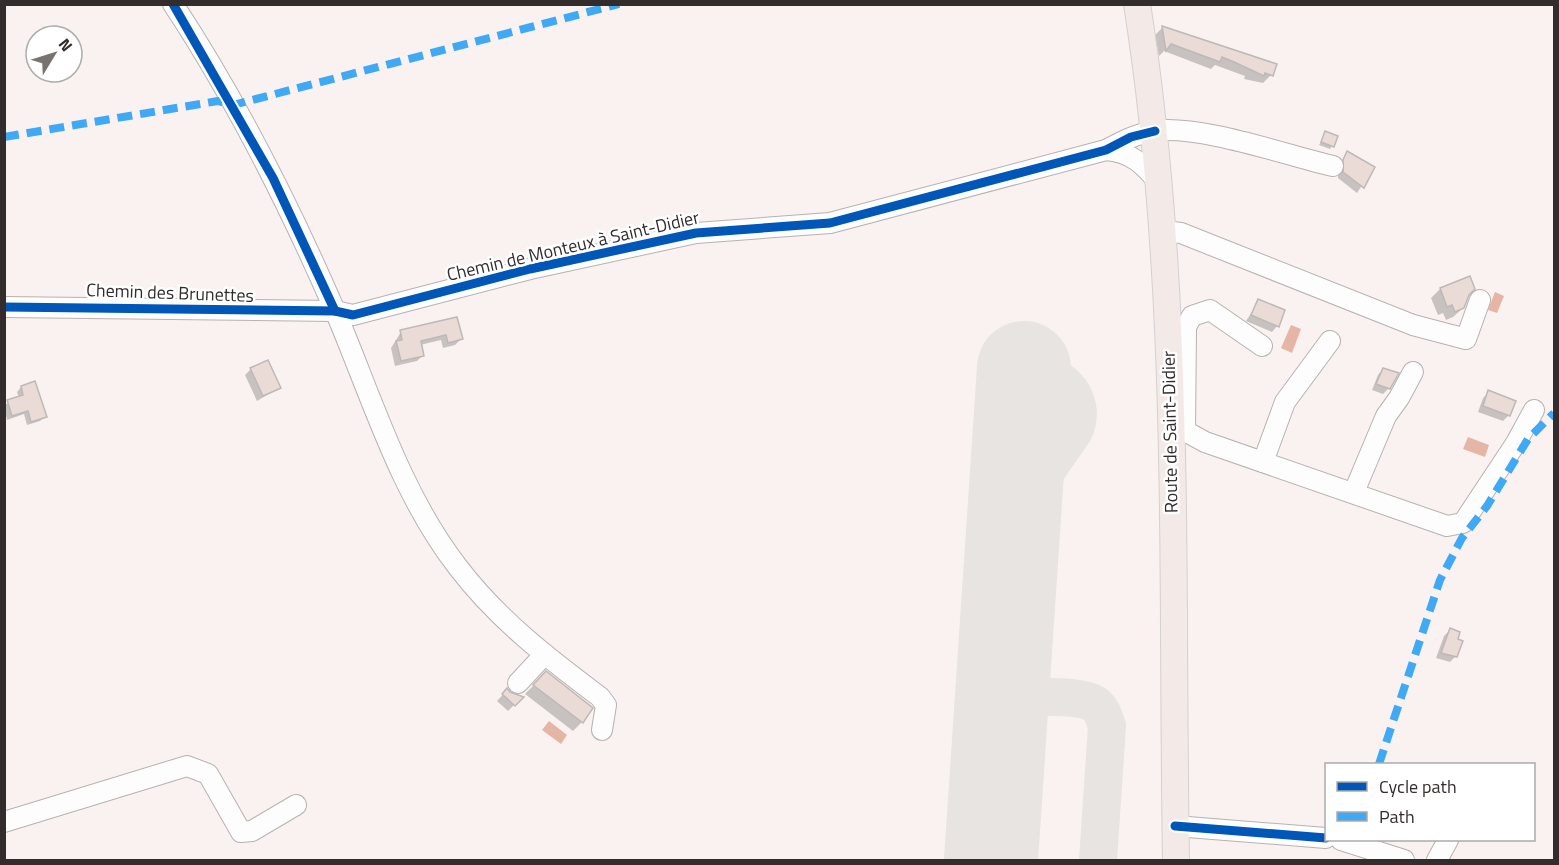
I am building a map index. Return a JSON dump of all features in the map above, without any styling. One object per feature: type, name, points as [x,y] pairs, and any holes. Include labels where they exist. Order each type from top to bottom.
[{"type":"main road","name":"Route de Saint-Didier","points":[[1137,4],[1156,137],[1178,429],[1176,861]]},
{"type":"street","points":[[173,4],[273,178],[335,311],[390,445],[432,531],[489,605],[544,655],[600,697],[606,705],[602,730]]},
{"type":"street","name":"Chemin de Monteux à Saint-Didier","points":[[335,311],[353,315],[530,269],[696,233],[830,223],[1114,151],[1131,137],[1156,137],[1175,130],[1211,136],[1333,166]]},
{"type":"street","points":[[1114,151],[1138,160],[1160,185]]},
{"type":"street","points":[[1164,231],[1181,233],[1413,325],[1466,339],[1480,300]]},
{"type":"street","name":"Chemin des Brunettes","points":[[4,307],[335,311]]},
{"type":"street","points":[[1262,346],[1210,310],[1192,316],[1186,327],[1178,429],[1205,442],[1447,525],[1463,523],[1516,443],[1534,410]]},
{"type":"street","points":[[1263,462],[1285,402],[1330,341]]},
{"type":"street","points":[[1354,492],[1386,416],[1400,398],[1413,372]]},
{"type":"street","points":[[518,682],[544,655]]},
{"type":"street","points":[[4,822],[187,766],[208,774],[241,832],[252,831],[297,806]]},
{"type":"street","points":[[1175,826],[1325,838]]},
{"type":"street","points":[[1344,841],[1404,861]]},
{"type":"street","points":[[1437,861],[1447,841]]},
{"type":"shaded area","points":[[1495,292],[1504,296],[1497,313],[1488,310]]},
{"type":"shaded area","points":[[1291,325],[1301,329],[1292,353],[1281,348]]},
{"type":"shaded area","points":[[1468,437],[1489,445],[1485,457],[1463,449]]},
{"type":"shaded area","points":[[549,721],[567,735],[561,744],[542,730]]},
{"type":"building","points":[[1162,26],[1277,64],[1273,76],[1265,73],[1264,76],[1222,57],[1220,62],[1171,44],[1166,51]]},
{"type":"building","points":[[1325,131],[1338,136],[1334,147],[1321,142]]},
{"type":"building","points":[[1347,151],[1375,167],[1364,188],[1343,172],[1343,160]]},
{"type":"building","points":[[1470,276],[1475,289],[1469,295],[1464,308],[1455,312],[1452,305],[1447,307],[1440,288]]},
{"type":"building","points":[[1258,299],[1285,310],[1279,327],[1251,315]]},
{"type":"building","points":[[457,317],[463,339],[448,343],[446,335],[421,341],[424,356],[401,361],[396,341],[402,340],[400,330]]},
{"type":"building","points":[[268,360],[281,388],[263,396],[250,368]]},
{"type":"building","points":[[1383,368],[1399,373],[1390,389],[1376,384]]},
{"type":"building","points":[[35,381],[47,417],[31,422],[28,411],[12,416],[7,400],[23,395],[21,386]]},
{"type":"building","points":[[1488,390],[1516,401],[1510,416],[1483,406]]},
{"type":"building","points":[[1450,628],[1460,632],[1458,639],[1463,641],[1457,657],[1441,653]]},
{"type":"building","points":[[546,671],[593,708],[583,723],[533,685]]},
{"type":"building","points":[[507,688],[510,692],[524,697],[515,706],[502,694]]},
{"type":"taxiway","points":[[1013,519],[1074,431],[1078,419],[1073,396],[1058,380],[1036,377],[1024,381]]},
{"type":"taxiway","points":[[1002,697],[1078,699],[1096,705],[1101,712],[1107,726],[1098,860]]},
{"type":"runway","points":[[991,860],[1024,368]]},
{"type":"marked path","points":[[4,137],[218,101],[233,105],[619,4]]},
{"type":"marked path","points":[[1379,763],[1440,580],[1462,538],[1487,506],[1528,439],[1554,413]]},
{"type":"cycle path","points":[[173,4],[273,178],[335,311]]},
{"type":"cycle path","points":[[4,307],[335,311],[353,315],[530,269],[696,233],[830,223],[1106,150],[1131,137],[1155,131]]},
{"type":"cycle path","points":[[1175,826],[1325,838]]}]
